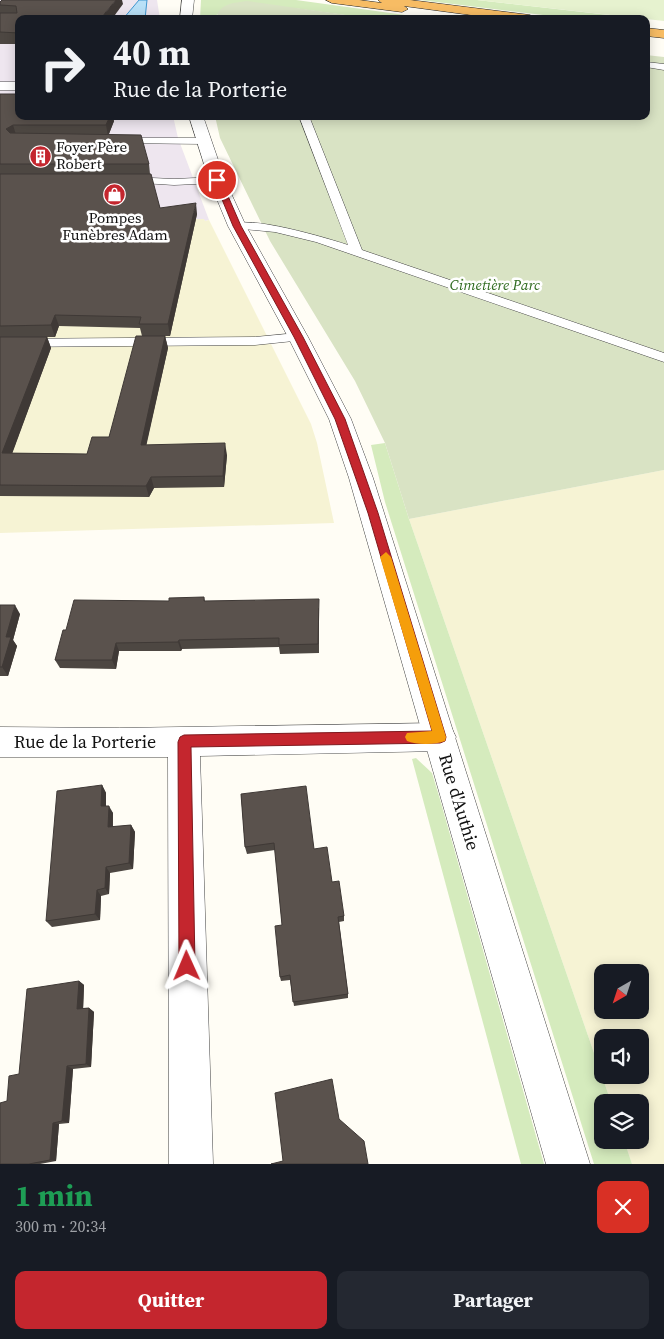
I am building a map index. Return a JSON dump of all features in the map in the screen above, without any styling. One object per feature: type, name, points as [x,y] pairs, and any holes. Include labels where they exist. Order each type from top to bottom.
[{"type":"highway","points":[[332,0],[444,15]]},
{"type":"highway","points":[[384,0],[499,15]]},
{"type":"highway","points":[[650,32],[664,34]]},
{"type":"highway","points":[[650,40],[664,41]]},
{"type":"street","points":[[186,15],[188,0]]},
{"type":"street","points":[[0,86],[15,86]]},
{"type":"street","name":"Rue d'Authie","points":[[197,120],[217,180],[237,226],[298,337],[340,419],[362,478],[568,1164]]},
{"type":"street","name":"Rue de la Porterie","points":[[0,742],[184,742],[440,737]]},
{"type":"street","points":[[184,742],[191,1164]]},
{"type":"lane","points":[[650,65],[664,67]]},
{"type":"lane","points":[[306,120],[357,253]]},
{"type":"lane","points":[[105,140],[204,141]]},
{"type":"lane","points":[[120,180],[174,182],[217,180]]},
{"type":"lane","points":[[237,226],[298,233],[664,358]]},
{"type":"lane","points":[[0,343],[255,341],[298,337]]},
{"type":"shaded area","points":[[0,0],[157,0],[159,15],[15,15],[15,120],[174,120],[178,138],[209,220],[0,219]]},
{"type":"shaded area","points":[[0,219],[209,220],[311,424],[317,443],[334,523],[0,533]]},
{"type":"shaded area","points":[[664,470],[664,1164],[632,1164],[627,1149],[649,1149],[649,1094],[608,1094],[605,1084],[649,1084],[649,1029],[594,1029],[594,1053],[409,519]]},
{"type":"green space","points":[[201,0],[296,0],[405,15],[345,15],[293,8],[200,15]]},
{"type":"green space","points":[[420,0],[477,0],[609,15],[543,15]]},
{"type":"green space","points":[[477,0],[664,0],[664,21],[650,19],[650,15],[611,15]]},
{"type":"green space","points":[[247,1],[347,15],[218,15],[220,10],[232,3]]},
{"type":"green space","name":"Cimetière Parc","points":[[650,55],[664,57],[664,470],[409,519],[385,443],[355,381],[270,241],[220,138],[216,120],[650,120]]},
{"type":"green space","points":[[385,443],[409,519],[594,1053],[594,1084],[605,1084],[608,1094],[594,1094],[594,1149],[627,1149],[632,1164],[594,1164],[385,502],[371,445]]},
{"type":"green space","points":[[416,758],[432,773],[544,1164],[521,1164],[412,759]]},
{"type":"water","points":[[139,0],[147,0],[145,15],[126,15]]},
{"type":"building","points":[[2,0],[116,0],[103,15],[15,15],[15,33],[0,32],[0,13],[17,13],[16,6],[0,5]]},
{"type":"building","points":[[0,94],[15,94],[15,120],[108,120],[106,125],[13,125],[6,129],[10,133],[141,135],[149,164],[0,164]]},
{"type":"building","points":[[0,174],[151,174],[160,208],[196,203],[168,324],[139,324],[141,317],[55,315],[51,325],[0,326]]},
{"type":"building","points":[[136,336],[165,336],[141,445],[225,443],[223,476],[151,477],[146,486],[0,485],[0,337],[47,337],[2,453],[87,454],[92,437],[109,437]]},
{"type":"building","points":[[204,597],[204,601],[319,599],[318,644],[279,645],[279,638],[116,643],[112,660],[55,660],[74,600],[169,601],[169,598]]},
{"type":"building","points":[[0,605],[15,605],[6,637],[11,637],[2,667],[0,667]]},
{"type":"building","points":[[102,785],[101,806],[109,806],[108,827],[131,825],[129,863],[106,867],[105,888],[97,890],[95,914],[46,921],[57,791]]},
{"type":"building","points":[[306,786],[314,849],[327,847],[332,882],[339,881],[344,916],[338,917],[348,994],[293,1002],[290,975],[280,977],[275,926],[282,925],[274,843],[245,847],[241,794]]},
{"type":"building","points":[[79,981],[77,1009],[89,1008],[86,1064],[67,1066],[62,1121],[53,1123],[50,1160],[29,1164],[0,1164],[0,1103],[7,1101],[9,1076],[19,1074],[27,989]]},
{"type":"building","points":[[332,1079],[339,1119],[364,1141],[368,1164],[271,1164],[283,1161],[275,1093]]},
{"type":"slow traffic","points":[[386,557],[440,737],[411,737]]},
{"type":"place","name":"Foyer Père Robert","points":[[40,156]]},
{"type":"place","name":"Pompes Funèbres Adam","points":[[115,195]]},
{"type":"route","points":[[187,966],[184,742],[440,737],[362,478],[340,419],[313,365],[237,226],[217,180]]}]
